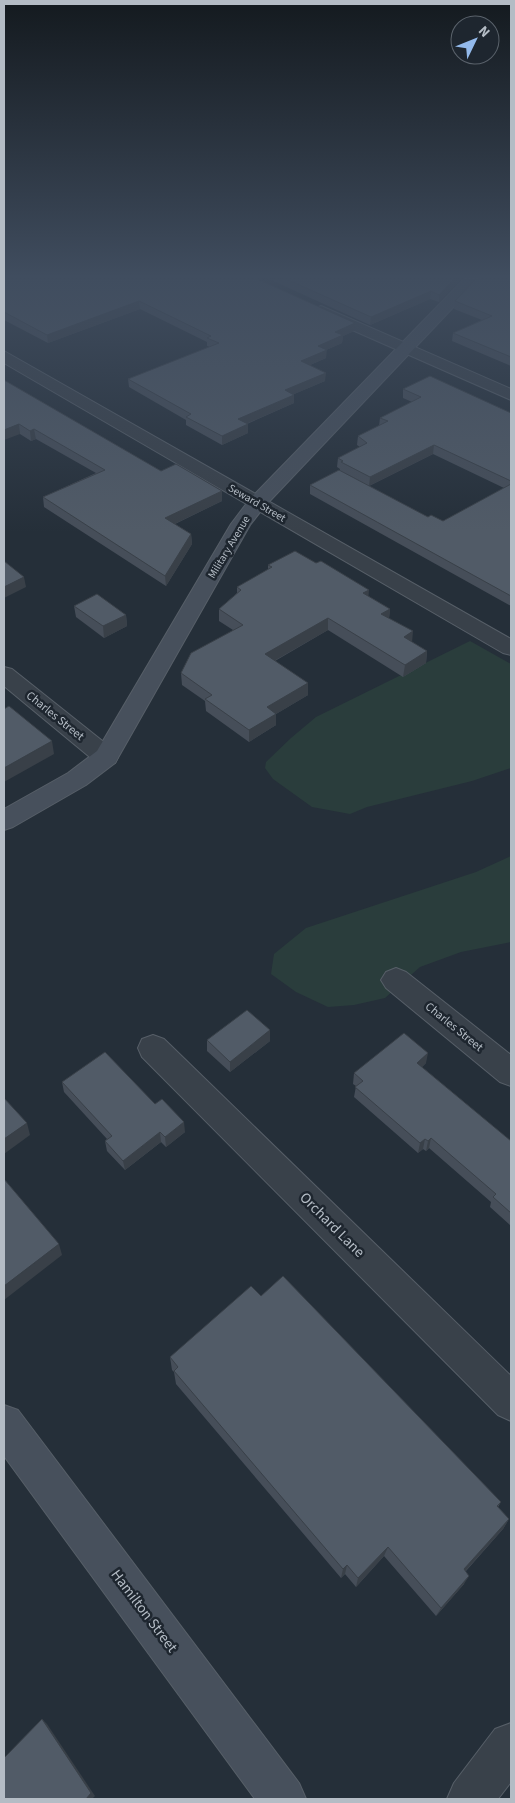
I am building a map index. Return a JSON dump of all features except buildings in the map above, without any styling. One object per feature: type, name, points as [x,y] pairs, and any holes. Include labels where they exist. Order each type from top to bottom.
[{"type":"street","name":"Seward Street","points":[[16,363],[511,648]]},
{"type":"street","name":"Military Avenue","points":[[4,821],[77,780],[106,757],[241,524],[257,502],[391,363]]},
{"type":"street","points":[[440,363],[511,395]]},
{"type":"street","name":"Charles Street","points":[[4,674],[106,757]]},
{"type":"street","name":"Charles Street","points":[[396,980],[511,1073]]},
{"type":"street","name":"Orchard Lane","points":[[153,1048],[511,1402]]},
{"type":"street","name":"Hamilton Street","points":[[4,1424],[283,1799]]},
{"type":"street","points":[[470,1799],[511,1745]]},
{"type":"green space","points":[[470,641],[511,664],[511,768],[472,781],[367,807],[350,814],[312,807],[273,779],[265,768],[266,762],[316,717]]},
{"type":"green space","points":[[511,856],[511,942],[461,952],[420,967],[385,998],[354,1005],[328,1007],[296,992],[271,974],[274,954],[306,928],[476,872]]}]
